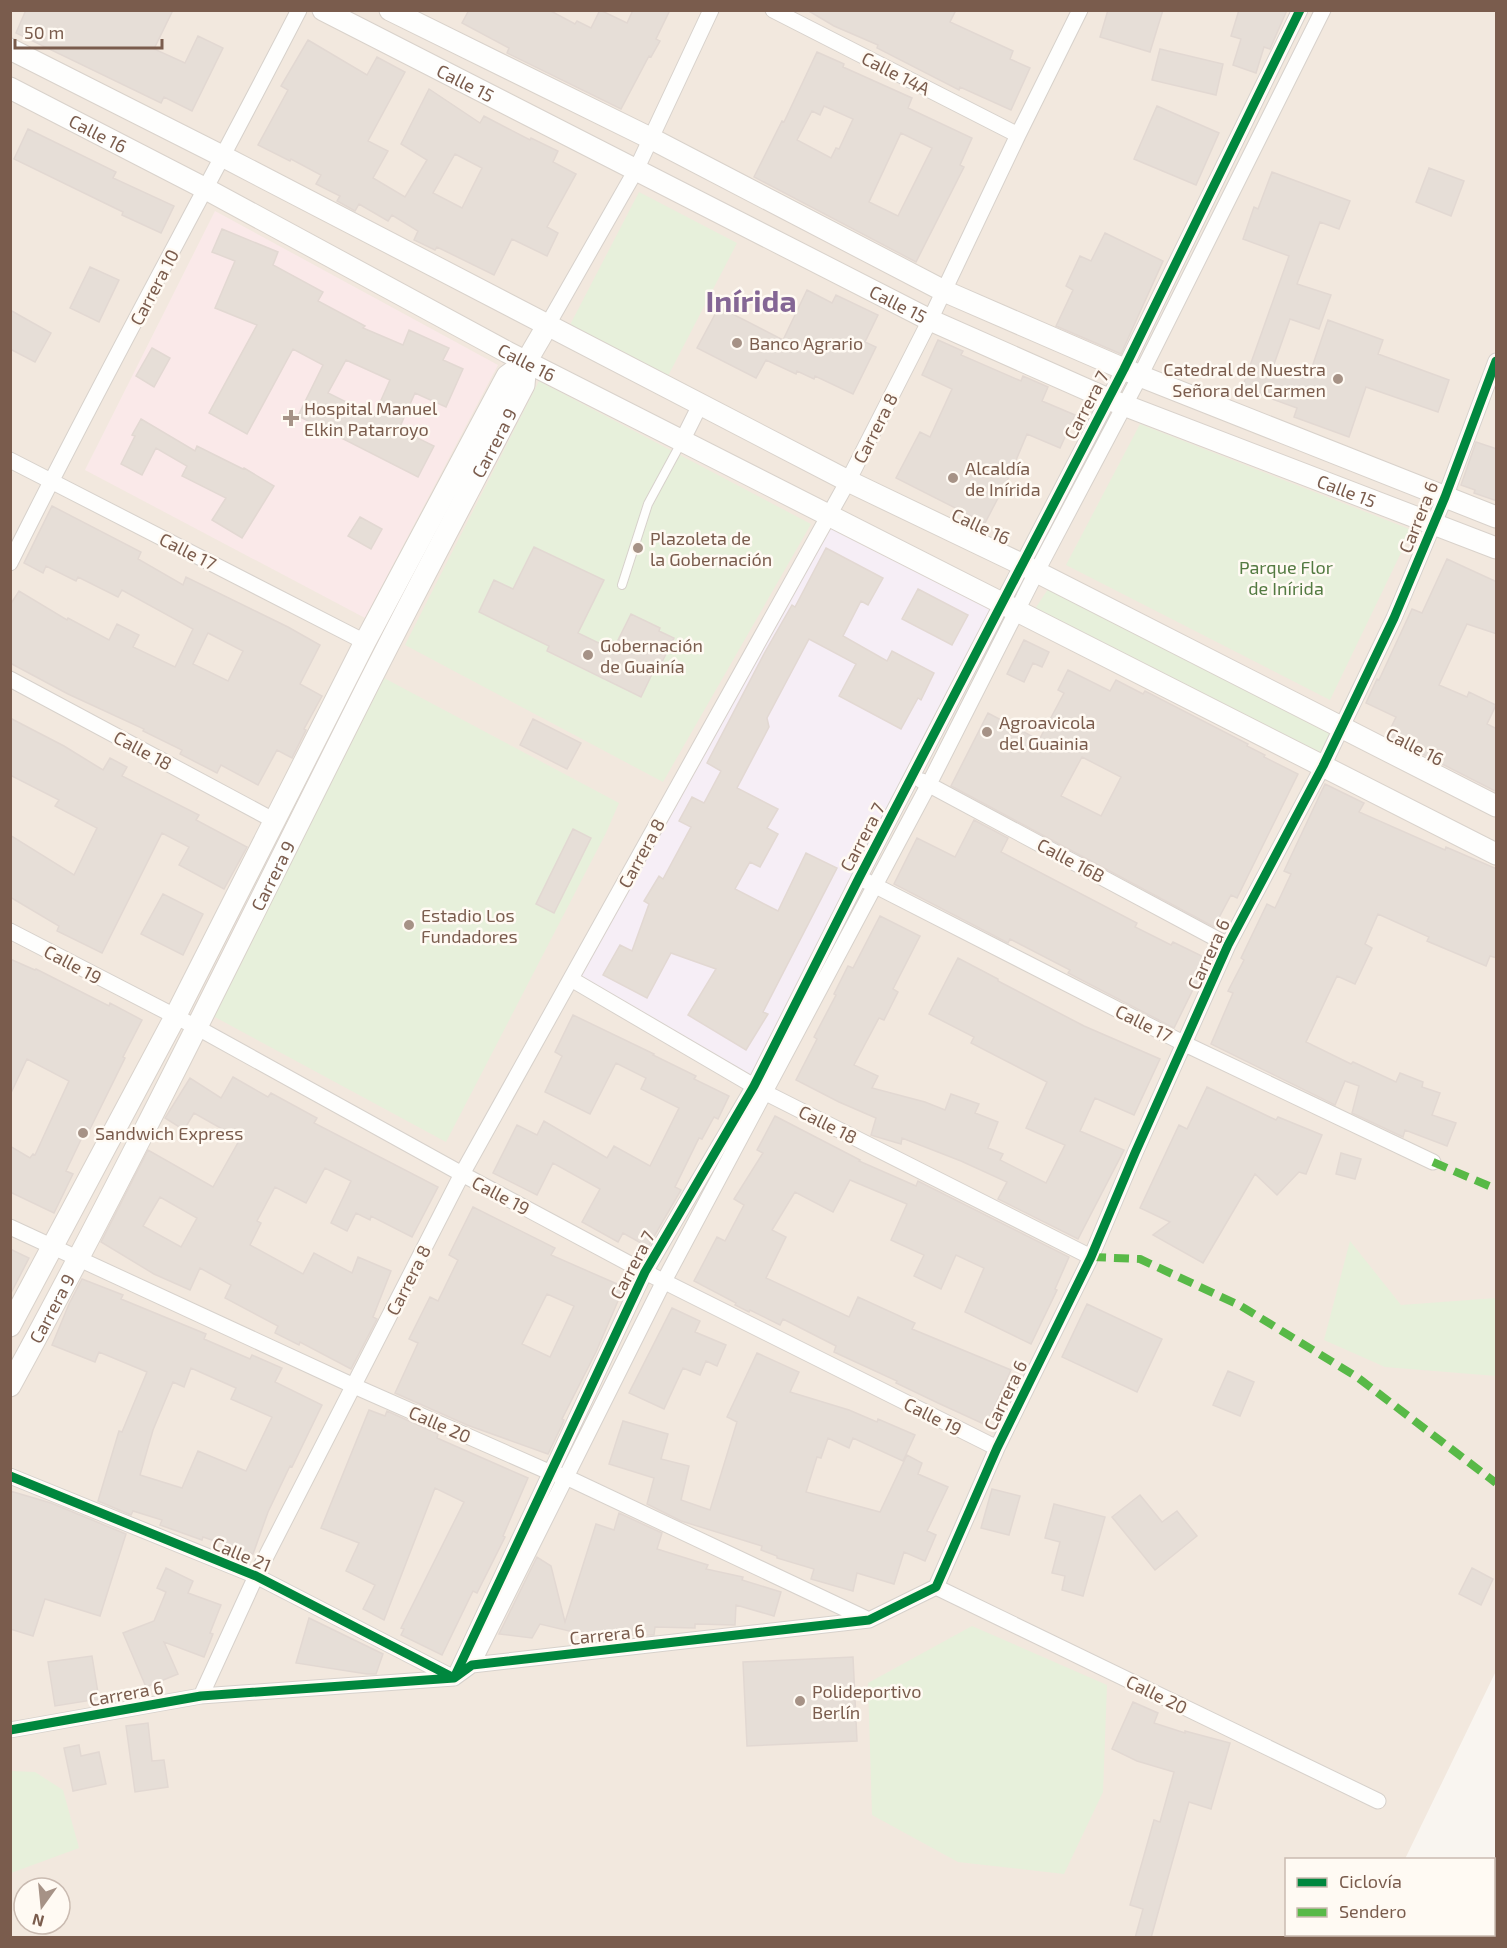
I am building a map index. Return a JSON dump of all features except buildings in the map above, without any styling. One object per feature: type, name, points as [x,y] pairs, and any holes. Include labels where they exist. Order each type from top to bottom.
[{"type":"street","name":"Carrera 10","points":[[10,563],[51,480],[224,157],[299,10]]},
{"type":"street","name":"Calle 15","points":[[323,10],[930,320],[1116,402],[1497,548]]},
{"type":"street","name":"Calle 15","points":[[390,10],[652,139],[944,291],[1132,373],[1497,517]]},
{"type":"street","name":"Carrera 9","points":[[10,1326],[175,1017],[365,642],[507,376],[526,362],[636,170],[711,10]]},
{"type":"street","name":"Calle 14A","points":[[773,10],[1018,135]]},
{"type":"street","name":"Carrera 8","points":[[201,1696],[256,1576],[462,1174],[830,517],[930,320],[1080,10]]},
{"type":"street","name":"Carrera 7","points":[[1132,373],[1300,10]]},
{"type":"street","name":"Carrera 7","points":[[454,1678],[645,1272],[760,1089],[875,886],[929,784],[1029,567],[1323,10]]},
{"type":"street","name":"Calle 16","points":[[10,49],[224,157],[848,481],[1029,567],[1497,806]]},
{"type":"street","name":"Calle 16","points":[[10,88],[206,189],[526,362],[1497,854]]},
{"type":"street","name":"Carrera 6","points":[[10,1730],[201,1696],[454,1678],[472,1665],[869,1620],[936,1587],[997,1448],[1091,1257],[1228,945],[1323,766],[1394,618],[1445,497],[1497,361]]},
{"type":"street","name":"Carrera 9","points":[[10,1386],[79,1260],[198,1028],[366,688],[524,385],[526,362]]},
{"type":"street","points":[[682,441],[700,405]]},
{"type":"street","name":"Calle 17","points":[[10,460],[365,642]]},
{"type":"street","name":"Carrera 7","points":[[472,1665],[760,1089],[859,878],[913,776],[1009,607]]},
{"type":"street","name":"Calle 18","points":[[10,680],[275,821]]},
{"type":"street","name":"Calle 16B","points":[[913,776],[1228,945]]},
{"type":"street","name":"Calle 17","points":[[859,878],[1185,1044],[1433,1162]]},
{"type":"street","name":"Calle 19","points":[[10,931],[198,1028],[645,1272],[997,1448]]},
{"type":"street","name":"Calle 18","points":[[571,979],[760,1089],[1091,1257]]},
{"type":"street","name":"Calle 20","points":[[10,1227],[354,1386],[549,1472],[566,1477],[869,1620]]},
{"type":"street","name":"Calle 21","points":[[10,1476],[256,1576],[454,1678]]},
{"type":"street","name":"Calle 20","points":[[936,1587],[1378,1801]]},
{"type":"lane","points":[[622,585],[648,504],[682,441]]},
{"type":"shaded area","name":"Inírida","points":[[11,11],[1496,11],[1496,1671],[1405,1858],[1285,1858],[1285,1936],[1368,1936],[11,1938]]},
{"type":"shaded area","name":"Hospital Manuel Elkin Patarroyo","points":[[215,211],[498,365],[365,618],[85,470]]},
{"type":"shaded area","points":[[821,520],[992,610],[750,1078],[568,981]]},
{"type":"green space","points":[[639,192],[737,243],[668,376],[570,325]]},
{"type":"green space","points":[[539,381],[811,524],[663,782],[405,645]],"holes":[[[560,624],[629,658],[616,685],[547,652]]]},
{"type":"green space","name":"Parque Flor de Inírida","points":[[1140,424],[1412,530],[1330,700],[1066,565]]},
{"type":"green space","points":[[1052,583],[1336,729],[1322,762],[1031,615]]},
{"type":"green space","name":"Estadio Los Fundadores","points":[[384,678],[619,803],[606,833],[446,1142],[213,1016]]},
{"type":"green space","points":[[1350,1241],[1401,1305],[1496,1298],[1496,1376],[1385,1367],[1324,1340]]},
{"type":"green space","points":[[972,1626],[1107,1685],[1103,1792],[1064,1874],[958,1862],[872,1815],[868,1683]]},
{"type":"green space","points":[[11,1771],[35,1772],[63,1790],[79,1848],[11,1873]]},
{"type":"marked path","points":[[1433,1162],[1496,1189]]},
{"type":"marked path","points":[[1091,1257],[1140,1259],[1241,1306],[1357,1377],[1496,1483]]},
{"type":"cycle path","points":[[10,1476],[256,1576],[454,1678],[645,1272],[754,1086],[859,878],[1124,369],[1300,10]]},
{"type":"cycle path","points":[[10,1730],[201,1696],[454,1678],[472,1665],[869,1620],[936,1587],[997,1448],[1091,1257],[1228,945],[1323,766],[1394,618],[1445,497],[1496,361]]},
{"type":"place","name":"Banco Agrario","points":[[737,343]]},
{"type":"place","name":"Catedral de Nuestra Señora del Carmen","points":[[1338,379]]},
{"type":"place","name":"Hospital Manuel Elkin Patarroyo","points":[[291,418]]},
{"type":"place","name":"Alcaldía de Inírida","points":[[953,478]]},
{"type":"place","name":"Plazoleta de la Gobernación","points":[[638,548]]},
{"type":"place","name":"Gobernación de Guainía","points":[[588,655]]},
{"type":"place","name":"Agroavicola del Guainia","points":[[987,732]]},
{"type":"place","name":"Estadio Los Fundadores","points":[[409,925]]},
{"type":"place","name":"Sandwich Express","points":[[83,1133]]},
{"type":"place","name":"Polideportivo Berlín","points":[[800,1701]]},
{"type":"district","name":"Inírida","points":[[751,300]]}]
